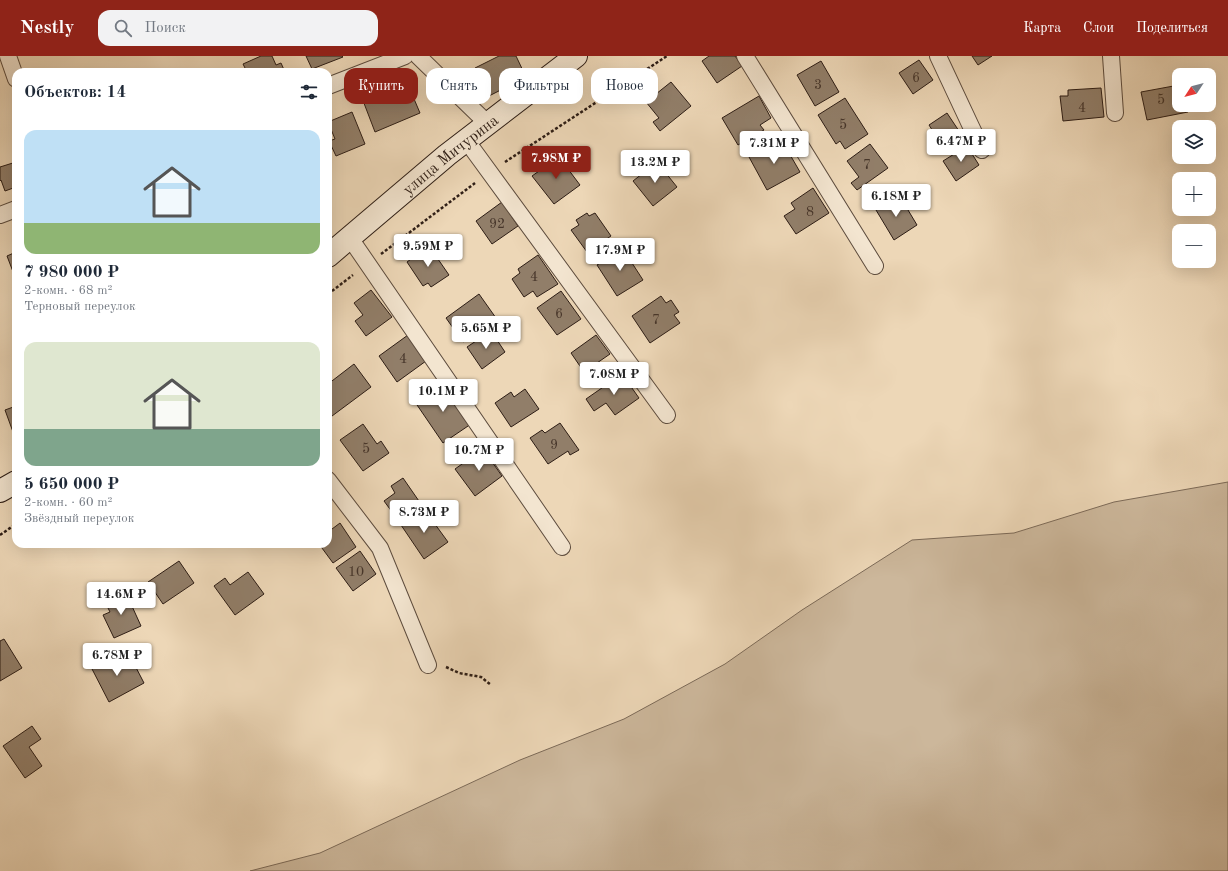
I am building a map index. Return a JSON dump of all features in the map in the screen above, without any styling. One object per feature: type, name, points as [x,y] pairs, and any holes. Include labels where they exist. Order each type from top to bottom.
[{"type":"street","points":[[8,56],[12,68]]},
{"type":"street","points":[[332,84],[405,56]]},
{"type":"street","points":[[418,56],[488,124]]},
{"type":"street","name":"улица Мичурина","points":[[332,253],[466,140],[576,56]]},
{"type":"street","points":[[745,56],[875,266]]},
{"type":"street","points":[[938,56],[982,150]]},
{"type":"street","points":[[1110,56],[1115,114]]},
{"type":"street","points":[[466,140],[667,415]]},
{"type":"street","points":[[0,215],[12,210]]},
{"type":"street","points":[[350,238],[562,547]]},
{"type":"street","points":[[0,491],[12,484]]},
{"type":"street","points":[[332,485],[380,548],[427,663]]},
{"type":"path","points":[[0,535],[12,527]]},
{"type":"path","points":[[427,663],[440,663],[459,673],[481,677],[491,685]]},
{"type":"shaded area","points":[[1228,482],[1228,871],[250,871],[320,853],[520,760],[624,719],[725,664],[802,610],[912,540],[1014,533],[1114,502]]},
{"type":"building","points":[[261,56],[272,56],[276,65],[281,63],[283,68],[245,68],[243,64]]},
{"type":"building","points":[[306,56],[343,57],[315,68],[312,68]]},
{"type":"building","points":[[499,56],[516,56],[522,68],[499,68],[499,91],[491,95],[491,68],[475,68]]},
{"type":"building","points":[[709,56],[735,56],[742,66],[717,83],[702,61]]},
{"type":"building","points":[[972,56],[992,56],[978,65]]},
{"type":"building","points":[[919,60],[933,80],[913,94],[899,73]]},
{"type":"building","points":[[821,61],[839,92],[815,106],[797,75]]},
{"type":"building","points":[[671,82],[691,106],[660,131],[653,122],[659,118],[648,104],[658,104],[658,92]]},
{"type":"building","points":[[1172,86],[1172,112],[1188,112],[1147,120],[1141,92]]},
{"type":"building","points":[[1101,88],[1104,117],[1063,121],[1060,96],[1068,96],[1068,90]]},
{"type":"building","points":[[759,96],[771,118],[760,125],[764,130],[738,145],[722,118]]},
{"type":"building","points":[[845,98],[868,134],[845,149],[840,141],[836,144],[818,115]]},
{"type":"building","points":[[364,104],[416,104],[420,113],[375,132]]},
{"type":"building","points":[[352,112],[365,144],[336,156],[332,147],[332,140],[335,139],[332,132],[332,120]]},
{"type":"building","points":[[947,113],[961,134],[938,148],[930,135],[934,133],[929,125]]},
{"type":"building","points":[[781,139],[800,172],[767,190],[749,157]]},
{"type":"building","points":[[870,144],[888,168],[857,190],[851,183],[859,177],[847,161]]},
{"type":"building","points":[[967,146],[979,165],[956,181],[943,161]]},
{"type":"building","points":[[559,157],[580,185],[554,204],[532,176]]},
{"type":"building","points":[[657,162],[677,187],[653,206],[633,181]]},
{"type":"building","points":[[12,163],[12,188],[5,191],[1,180],[0,181],[0,167]]},
{"type":"building","points":[[813,188],[829,213],[796,234],[784,216],[795,209],[791,203]]},
{"type":"building","points":[[899,195],[917,225],[894,240],[876,210]]},
{"type":"building","points":[[502,202],[518,226],[492,244],[476,221]]},
{"type":"building","points":[[587,213],[589,216],[595,213],[611,236],[587,252],[571,230],[579,225],[576,220]]},
{"type":"building","points":[[429,246],[449,275],[431,287],[428,283],[423,286],[407,262]]},
{"type":"building","points":[[623,249],[643,280],[617,296],[597,265]]},
{"type":"building","points":[[12,254],[12,269],[7,256]]},
{"type":"building","points":[[538,255],[558,284],[537,297],[533,291],[524,297],[512,279],[520,273],[518,269]]},
{"type":"building","points":[[371,290],[392,317],[366,336],[355,321],[363,315],[354,303]]},
{"type":"building","points":[[561,291],[581,319],[557,335],[537,308]]},
{"type":"building","points":[[479,294],[496,318],[463,342],[446,318]]},
{"type":"building","points":[[661,296],[666,303],[671,300],[679,312],[674,315],[680,323],[650,343],[632,316]]},
{"type":"building","points":[[491,331],[505,352],[482,369],[467,347]]},
{"type":"building","points":[[408,335],[426,361],[397,382],[379,356]]},
{"type":"building","points":[[596,335],[610,354],[584,372],[571,353]]},
{"type":"building","points":[[354,364],[371,387],[332,416],[332,381]]},
{"type":"building","points":[[622,374],[639,398],[615,415],[606,403],[594,411],[586,399]]},
{"type":"building","points":[[443,383],[471,424],[443,443],[415,402]]},
{"type":"building","points":[[525,389],[539,409],[511,427],[495,403],[511,392],[514,397]]},
{"type":"building","points":[[12,407],[12,429],[5,410]]},
{"type":"building","points":[[560,423],[579,450],[570,455],[568,451],[548,464],[530,438],[542,430],[545,433]]},
{"type":"building","points":[[363,424],[377,444],[381,441],[389,453],[363,471],[340,440]]},
{"type":"building","points":[[483,449],[502,476],[475,496],[455,469]]},
{"type":"building","points":[[403,478],[421,504],[398,520],[384,501],[395,493],[391,486]]},
{"type":"building","points":[[424,509],[448,542],[424,559],[401,525]]},
{"type":"building","points":[[340,523],[356,547],[333,563],[322,548],[332,548],[332,529]]},
{"type":"building","points":[[360,551],[376,574],[353,591],[336,568]]},
{"type":"building","points":[[179,561],[194,583],[163,604],[148,582]]},
{"type":"building","points":[[248,572],[264,594],[235,615],[214,586],[225,578],[230,585]]},
{"type":"building","points":[[126,593],[141,626],[114,638],[103,615],[110,612],[105,602]]},
{"type":"building","points":[[4,639],[22,668],[0,681],[0,641]]},
{"type":"building","points":[[129,654],[144,683],[109,702],[91,667],[105,659],[108,665]]},
{"type":"building","points":[[32,726],[41,739],[29,747],[42,766],[25,778],[3,746]]}]
